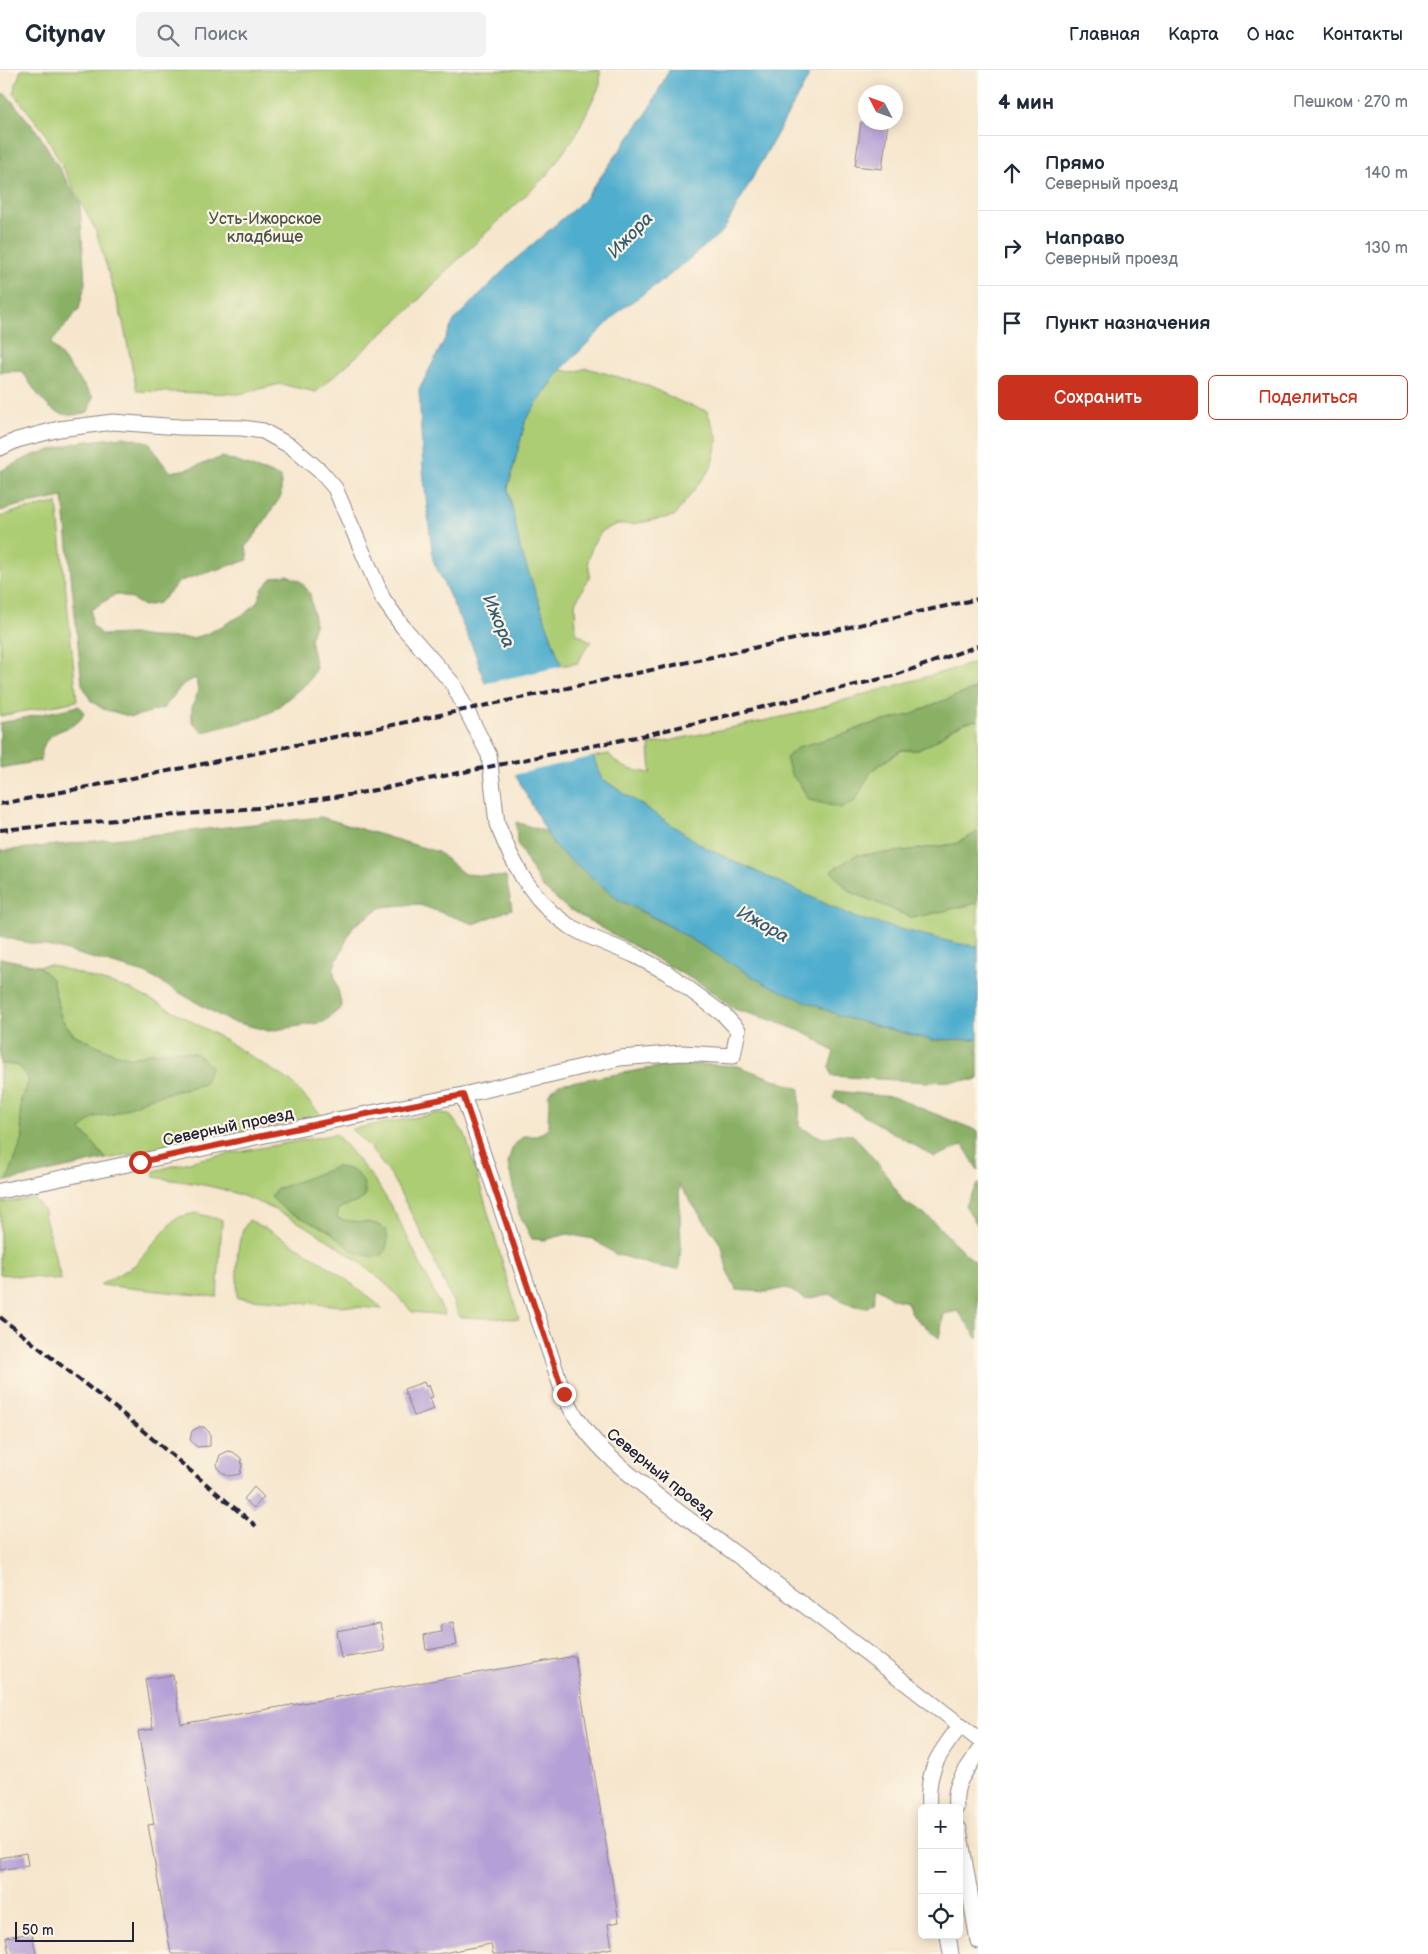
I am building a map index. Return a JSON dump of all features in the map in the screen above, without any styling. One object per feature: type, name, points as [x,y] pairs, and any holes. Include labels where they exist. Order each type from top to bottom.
[{"type":"street","name":"Северный проезд","points":[[0,448],[18,440],[59,429],[114,422],[179,427],[242,428],[263,431],[292,447],[320,471],[335,488],[383,599],[403,628],[453,684],[488,755],[496,824],[523,878],[538,898],[569,926],[634,955],[666,972],[724,1015],[738,1030],[733,1056],[682,1053],[620,1058],[463,1095],[0,1191]]},
{"type":"street","name":"Северный проезд","points":[[463,1095],[564,1394],[573,1414],[585,1432],[602,1451],[667,1503],[822,1618],[978,1738]]},
{"type":"street","points":[[929,1804],[934,1764],[941,1750],[961,1725]]},
{"type":"street","points":[[956,1804],[957,1784],[973,1767],[978,1752]]},
{"type":"street","points":[[962,1849],[978,1941]]},
{"type":"street","points":[[949,1939],[951,1954]]},
{"type":"green space","name":"Усть-Ижорское кладбище","points":[[21,70],[600,70],[600,85],[575,136],[547,175],[446,271],[410,309],[316,392],[280,384],[239,394],[137,391],[123,322],[96,231],[44,131],[13,93]]},
{"type":"green space","points":[[0,93],[7,95],[39,134],[80,203],[85,284],[79,309],[51,343],[93,397],[88,412],[75,415],[56,411],[41,399],[22,371],[0,372]]},
{"type":"green space","points":[[587,368],[646,385],[683,403],[707,411],[718,439],[711,468],[674,516],[633,524],[617,524],[602,531],[593,544],[588,560],[590,576],[575,603],[576,633],[592,642],[586,648],[578,663],[560,666],[520,548],[508,488],[526,419],[561,370],[573,372]]},
{"type":"green space","points":[[124,437],[149,442],[161,461],[171,472],[187,469],[223,457],[281,477],[281,496],[246,546],[248,560],[180,581],[159,603],[144,606],[130,598],[116,594],[91,610],[92,625],[102,635],[133,634],[150,637],[192,638],[207,634],[246,613],[257,602],[263,588],[272,578],[287,575],[300,581],[310,593],[315,624],[310,639],[316,668],[309,681],[273,711],[258,718],[203,732],[192,722],[192,707],[198,692],[196,678],[183,684],[164,708],[132,717],[103,709],[91,701],[82,684],[63,497],[0,511],[0,471],[33,455],[79,442]]},
{"type":"green space","points":[[57,503],[77,701],[0,716],[0,517],[17,511]]},
{"type":"green space","points":[[978,662],[978,688],[913,714],[864,726],[848,733],[791,774],[809,800],[855,801],[872,770],[902,750],[918,750],[934,742],[951,729],[967,722],[978,720],[978,832],[955,844],[889,853],[857,855],[849,891],[913,918],[978,903],[978,946],[959,944],[856,918],[706,848],[601,778],[593,757],[609,754],[623,766],[651,773],[649,745],[796,714]]},
{"type":"green space","points":[[978,688],[978,720],[967,722],[951,729],[934,742],[918,750],[901,750],[872,770],[855,801],[841,808],[809,800],[791,774],[786,758],[798,747],[848,733],[864,726],[913,714]]},
{"type":"green space","points":[[79,706],[84,713],[81,719],[48,739],[43,747],[40,761],[0,768],[0,723]]},
{"type":"green space","points":[[321,817],[438,852],[464,874],[506,877],[512,909],[474,924],[417,904],[382,907],[353,926],[333,969],[342,1007],[324,1022],[269,1031],[227,1020],[145,973],[60,949],[0,937],[0,851]]},
{"type":"green space","points":[[516,822],[547,832],[553,844],[619,900],[843,1017],[931,1040],[978,1039],[978,1080],[926,1082],[832,1076],[829,1066],[834,1052],[808,1034],[734,1009],[704,986],[567,908],[541,886],[517,843]]},
{"type":"green space","points":[[978,832],[978,903],[913,918],[849,891],[831,871],[856,855],[889,853],[955,844]]},
{"type":"green space","points":[[0,958],[38,966],[52,979],[61,1018],[73,1034],[111,1052],[131,1058],[150,1053],[175,1051],[195,1053],[211,1066],[204,1084],[149,1098],[114,1114],[94,1117],[81,1130],[106,1159],[7,1181],[23,1138],[20,1119],[21,1099],[29,1080],[18,1065],[0,1064]]},
{"type":"green space","points":[[51,965],[129,989],[220,1037],[291,1082],[323,1117],[106,1159],[81,1130],[94,1116],[114,1114],[167,1092],[186,1090],[195,1053],[175,1051],[150,1053],[131,1058],[111,1052],[73,1034],[61,1018],[52,979],[38,966]]},
{"type":"green space","points":[[681,1063],[738,1066],[800,1089],[799,1127],[823,1138],[839,1134],[853,1135],[881,1167],[903,1201],[931,1219],[978,1264],[978,1339],[958,1311],[944,1314],[939,1338],[913,1316],[907,1302],[893,1299],[876,1287],[873,1303],[866,1308],[847,1304],[830,1294],[806,1299],[786,1288],[767,1292],[737,1290],[728,1274],[722,1246],[679,1185],[681,1245],[679,1269],[659,1267],[615,1254],[593,1239],[567,1234],[545,1240],[532,1239],[519,1214],[508,1164],[512,1148],[523,1136],[537,1136],[548,1129],[549,1093],[559,1084]]},
{"type":"green space","points":[[0,1064],[18,1065],[29,1080],[21,1099],[20,1119],[23,1138],[7,1181],[0,1182]]},
{"type":"green space","points":[[836,1091],[893,1097],[978,1131],[978,1170],[963,1145],[935,1157],[833,1098]]},
{"type":"green space","points":[[439,1113],[449,1114],[465,1134],[519,1319],[460,1317],[422,1234],[392,1177],[372,1150],[351,1129]]},
{"type":"green space","points":[[336,1134],[377,1183],[399,1220],[445,1315],[412,1312],[378,1277],[357,1261],[312,1230],[265,1205],[222,1189],[154,1177],[154,1171],[201,1159]]},
{"type":"green space","points":[[336,1167],[354,1171],[364,1184],[365,1190],[365,1197],[358,1202],[339,1208],[337,1218],[381,1226],[388,1238],[382,1256],[372,1257],[353,1251],[329,1231],[285,1210],[271,1197],[277,1189]]},
{"type":"green space","points":[[978,1183],[978,1226],[965,1205]]},
{"type":"green space","points":[[33,1198],[43,1209],[61,1280],[0,1274],[0,1203]]},
{"type":"green space","points":[[195,1213],[222,1220],[217,1297],[100,1285],[135,1265],[176,1218]]},
{"type":"green space","points":[[249,1220],[319,1260],[383,1309],[237,1298],[238,1247],[244,1228]]},
{"type":"water","name":"Ижора","points":[[669,70],[808,70],[808,78],[723,231],[666,278],[623,308],[561,370],[526,419],[508,488],[520,548],[601,778],[706,848],[856,918],[959,944],[978,946],[978,1039],[931,1040],[843,1017],[765,984],[661,921],[619,900],[566,856],[553,844],[515,774],[474,650],[433,560],[423,470],[419,390],[455,319],[511,263],[583,201],[647,113]]},
{"type":"pier","points":[[563,666],[596,756],[513,775],[483,684]]},
{"type":"building","points":[[860,130],[887,130],[882,169],[855,166]]},
{"type":"building","points":[[424,1382],[426,1387],[429,1385],[433,1397],[430,1398],[434,1409],[414,1416],[404,1389]]},
{"type":"building","points":[[199,1427],[204,1427],[210,1433],[210,1446],[197,1447],[190,1440],[192,1431]]},
{"type":"building","points":[[228,1451],[241,1458],[240,1474],[228,1476],[219,1470],[217,1464],[220,1455]]},
{"type":"building","points":[[254,1487],[264,1497],[254,1508],[244,1499]]},
{"type":"building","points":[[453,1622],[457,1645],[426,1650],[424,1635],[442,1632],[441,1625]]},
{"type":"building","points":[[380,1623],[385,1651],[341,1658],[336,1631]]},
{"type":"building","points":[[575,1656],[619,1922],[608,1924],[612,1948],[582,1954],[493,1954],[491,1944],[437,1954],[171,1954],[148,1825],[154,1824],[138,1731],[153,1729],[145,1679],[173,1675],[181,1724]]},
{"type":"building","points":[[26,1853],[28,1865],[0,1870],[0,1858]]},
{"type":"building","points":[[32,1933],[36,1954],[9,1954],[6,1937]]},
{"type":"railway","points":[[0,804],[367,730],[978,599]]},
{"type":"railway","points":[[0,830],[257,808],[355,794],[641,736],[893,676],[978,646]]},
{"type":"railway","points":[[0,1317],[123,1414],[256,1526]]},
{"type":"route","points":[[140,1162],[463,1095],[564,1394]]}]
